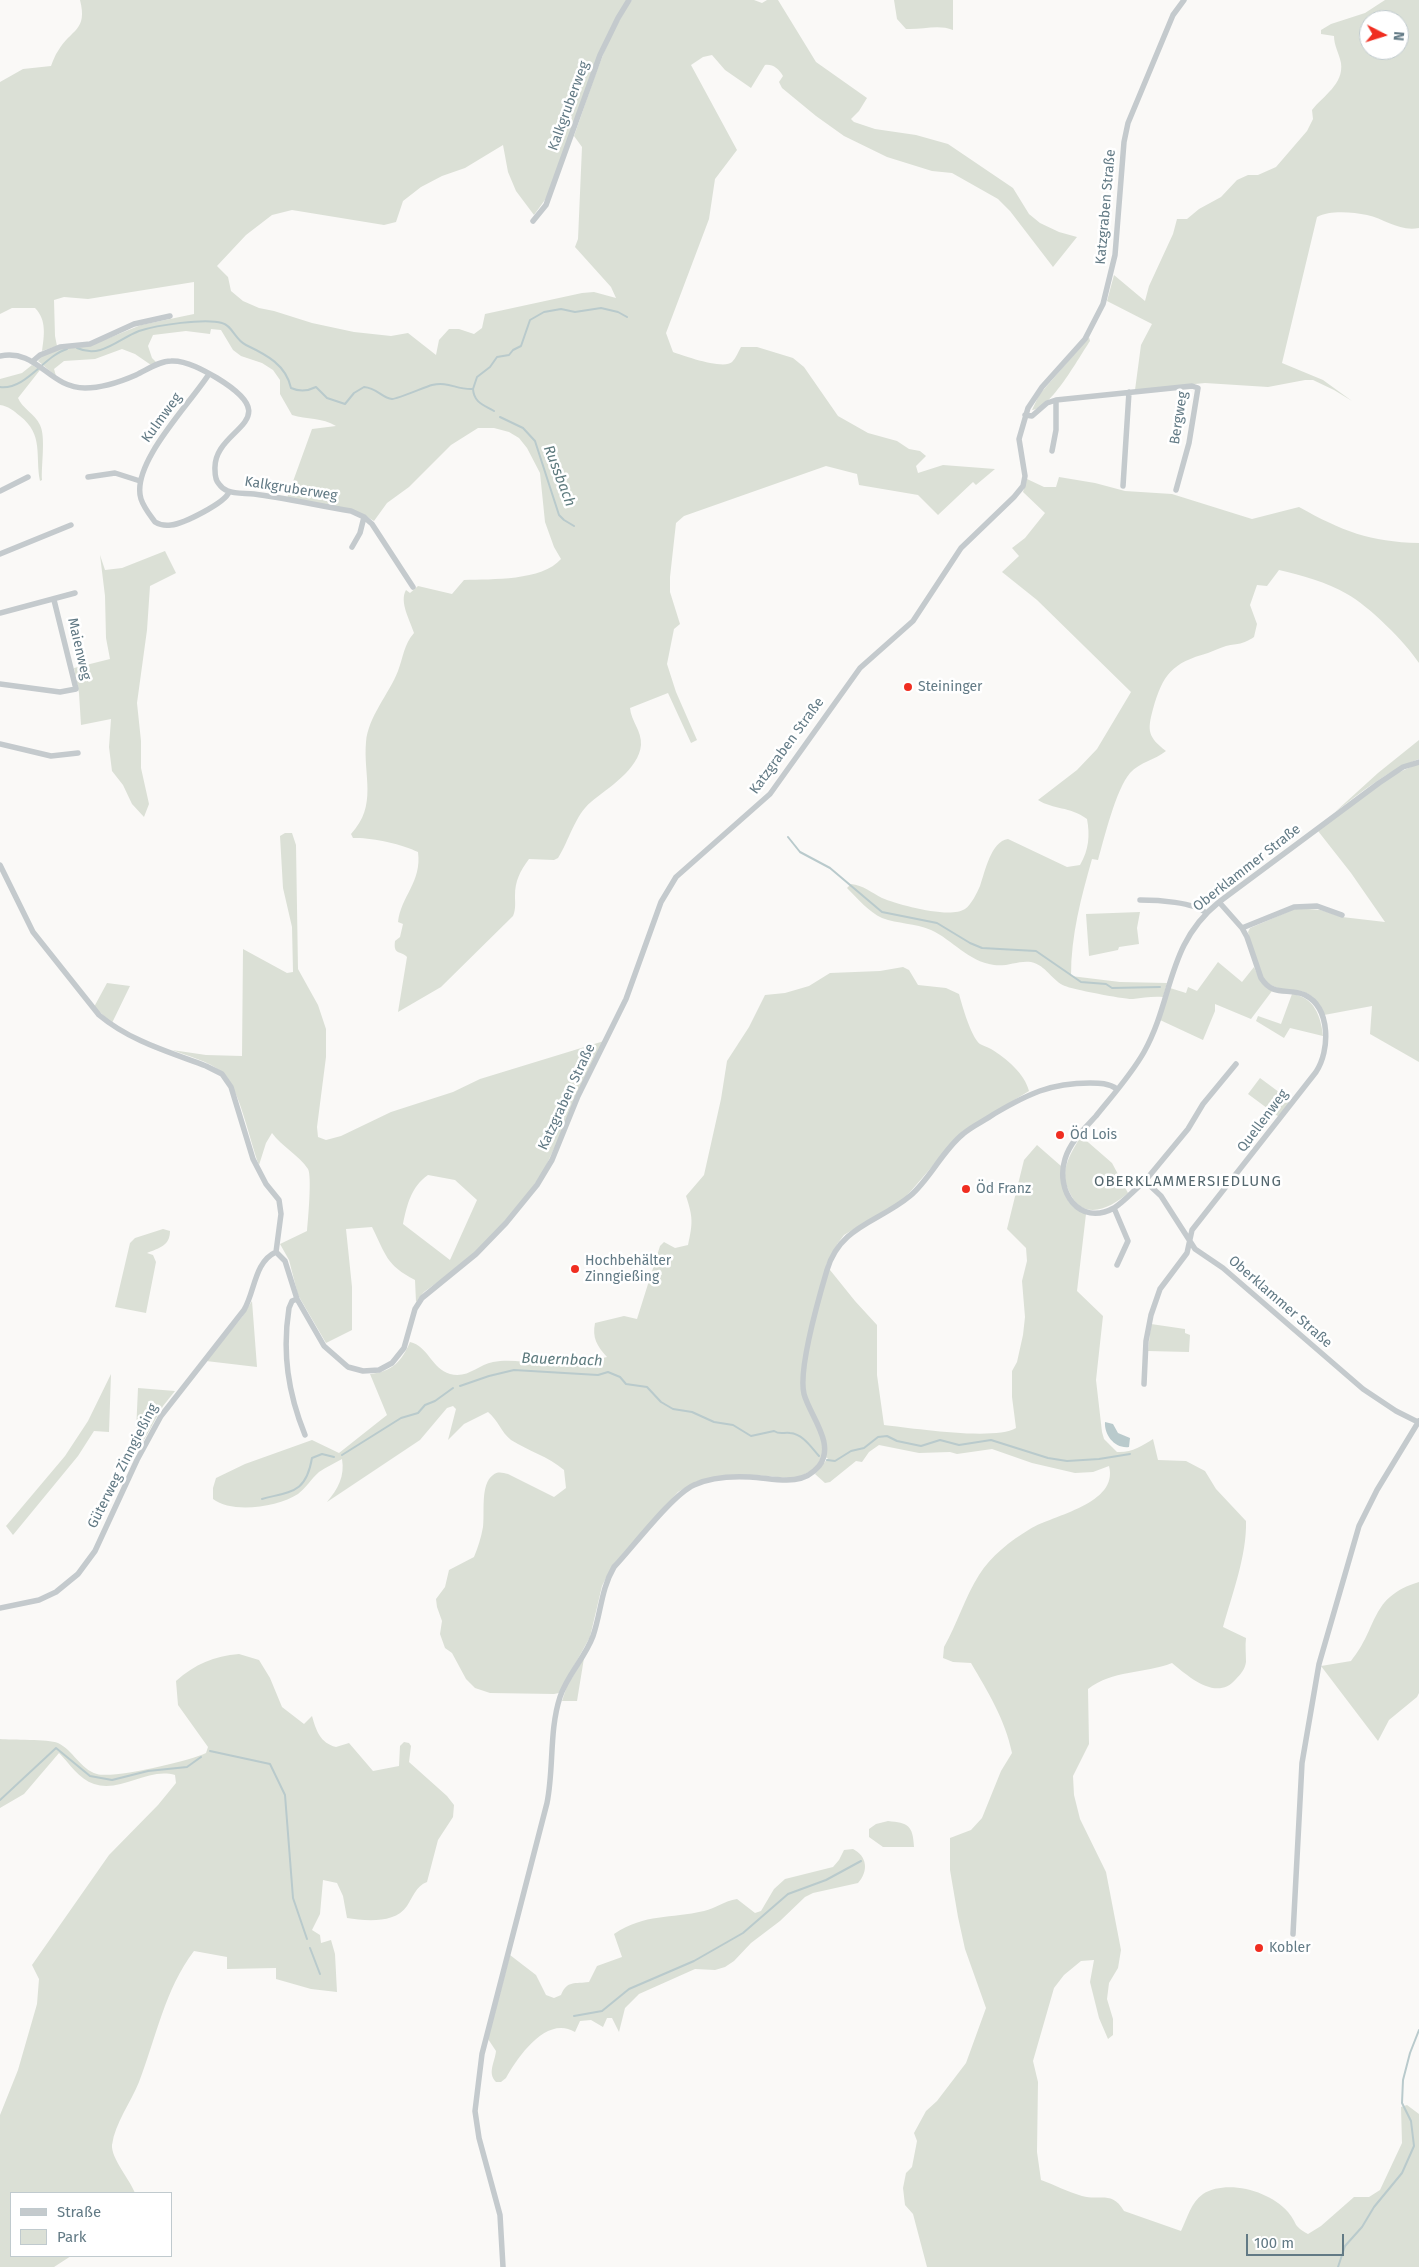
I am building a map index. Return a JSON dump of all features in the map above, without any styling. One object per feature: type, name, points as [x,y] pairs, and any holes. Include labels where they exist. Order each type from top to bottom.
[{"type":"street","name":"Kalkgruberweg","points":[[533,221],[546,205],[609,35],[629,0]]},
{"type":"street","name":"Katzgraben Straße","points":[[276,1252],[285,1261],[297,1299],[324,1346],[348,1367],[363,1371],[380,1370],[392,1364],[399,1356],[408,1338],[415,1309],[422,1298],[491,1240],[525,1201],[545,1172],[578,1096],[626,999],[661,902],[676,877],[770,794],[860,668],[913,621],[961,548],[1019,492],[1025,476],[1019,438],[1025,415],[1037,394],[1085,339],[1103,304],[1115,255],[1124,142],[1128,122],[1174,15],[1184,0]]},
{"type":"street","points":[[34,362],[40,355],[60,347],[90,344],[134,324],[170,316]]},
{"type":"street","name":"Kalkgruberweg","points":[[0,356],[19,356],[34,362],[61,383],[77,388],[112,384],[170,361],[193,366],[239,393],[248,406],[246,420],[222,448],[216,460],[216,480],[219,484],[229,492],[254,494],[341,510],[364,517]]},
{"type":"street","name":"Kulmweg","points":[[140,481],[153,450],[209,374]]},
{"type":"street","name":"Bergweg","points":[[1025,415],[1032,416],[1047,402],[1056,400],[1192,386],[1198,388],[1189,443],[1176,490]]},
{"type":"street","points":[[1123,486],[1129,392]]},
{"type":"street","points":[[1052,451],[1056,430],[1056,400]]},
{"type":"street","points":[[88,477],[115,473],[140,481],[141,499],[144,506],[155,522],[165,526],[181,523],[225,500],[229,492]]},
{"type":"street","points":[[0,491],[28,477]]},
{"type":"street","points":[[352,546],[360,533],[364,517],[372,524],[413,587]]},
{"type":"street","points":[[0,554],[71,525]]},
{"type":"street","points":[[0,613],[75,593]]},
{"type":"street","name":"Maienweg","points":[[0,684],[60,692],[76,689],[54,600]]},
{"type":"street","points":[[0,744],[51,756],[78,753]]},
{"type":"street","name":"Oberklammer Straße","points":[[1114,1208],[1102,1212],[1090,1212],[1072,1204],[1066,1194],[1063,1172],[1065,1159],[1072,1144],[1117,1089],[1144,1052],[1157,1022],[1184,943],[1206,913],[1219,902],[1391,774],[1419,762]]},
{"type":"street","points":[[0,865],[27,923],[40,944],[91,1006],[111,1025],[133,1038],[216,1070],[227,1079],[234,1095],[253,1160],[281,1206],[276,1252]]},
{"type":"street","points":[[1140,900],[1169,902],[1201,909],[1206,913]]},
{"type":"street","name":"Quellenweg","points":[[1144,1384],[1146,1341],[1151,1315],[1160,1289],[1187,1253],[1192,1230],[1316,1072],[1325,1049],[1323,1020],[1316,1004],[1304,994],[1280,991],[1265,985],[1242,928],[1219,902]]},
{"type":"street","points":[[1242,928],[1294,907],[1318,906],[1342,915]]},
{"type":"street","points":[[1117,1265],[1128,1241],[1114,1208],[1145,1181],[1188,1129],[1203,1104],[1236,1064]]},
{"type":"street","points":[[503,2267],[500,2215],[476,2126],[477,2079],[487,2033],[547,1803],[552,1776],[555,1725],[560,1697],[592,1638],[608,1578],[614,1567],[686,1489],[702,1482],[724,1477],[796,1480],[813,1472],[824,1458],[824,1441],[804,1394],[802,1381],[809,1340],[828,1269],[835,1251],[849,1234],[896,1206],[915,1192],[963,1133],[1029,1094],[1066,1084],[1108,1085],[1117,1089]]},
{"type":"street","name":"Oberklammer Straße","points":[[1145,1181],[1161,1196],[1190,1243],[1196,1249],[1224,1268],[1363,1389],[1396,1411],[1419,1422]]},
{"type":"street","name":"Güterweg Zinngießing","points":[[0,1608],[39,1600],[56,1592],[68,1584],[82,1568],[94,1550],[137,1460],[161,1416],[244,1310],[252,1296],[261,1265],[269,1255],[276,1252]]},
{"type":"street","points":[[297,1299],[288,1308],[286,1367],[295,1407],[305,1435]]},
{"type":"street","points":[[1293,1934],[1302,1762],[1319,1664],[1359,1526],[1377,1490],[1419,1422]]},
{"type":"green space","points":[[80,0],[627,0],[617,16],[547,197],[534,215],[516,191],[508,172],[503,145],[465,168],[442,176],[421,187],[403,201],[396,222],[384,225],[292,210],[272,215],[246,235],[217,266],[228,277],[231,291],[243,301],[259,308],[312,323],[354,332],[391,336],[408,333],[436,355],[439,340],[449,329],[459,329],[474,334],[482,328],[485,314],[582,293],[594,292],[616,298],[611,287],[575,247],[578,239],[582,147],[574,136],[606,48],[622,15],[632,0],[754,0],[762,3],[767,0],[778,0],[816,62],[867,98],[859,111],[851,119],[854,122],[875,129],[916,135],[948,144],[1013,188],[1029,214],[1040,223],[1059,232],[1077,237],[1053,267],[1010,211],[998,199],[952,173],[932,171],[887,157],[844,136],[782,88],[779,82],[783,76],[780,71],[771,65],[765,65],[751,88],[725,70],[712,55],[703,57],[691,65],[737,150],[715,179],[709,219],[666,333],[673,352],[704,362],[721,364],[732,362],[741,347],[757,347],[793,358],[804,367],[838,416],[868,433],[897,441],[909,449],[920,451],[926,456],[916,466],[918,473],[943,465],[995,469],[976,485],[973,482],[938,515],[918,495],[859,485],[857,474],[826,466],[684,516],[676,523],[670,592],[680,624],[674,629],[667,664],[676,692],[697,740],[691,743],[668,693],[630,708],[640,735],[641,745],[639,754],[629,770],[585,807],[558,858],[554,860],[529,859],[517,881],[513,916],[441,987],[398,1012],[407,957],[396,951],[395,941],[400,937],[403,924],[398,922],[400,913],[417,872],[418,852],[386,842],[353,838],[351,834],[359,823],[367,801],[366,742],[368,733],[375,715],[398,671],[408,642],[414,633],[404,605],[404,595],[406,590],[410,593],[418,586],[452,594],[464,580],[502,579],[529,575],[553,566],[561,559],[554,547],[545,522],[540,473],[527,448],[519,438],[509,432],[494,428],[478,428],[451,445],[409,487],[387,503],[374,521],[366,516],[287,498],[312,429],[336,426],[325,421],[292,415],[280,394],[280,380],[273,370],[262,363],[241,356],[233,350],[221,330],[211,329],[210,334],[186,331],[153,335],[148,346],[152,358],[157,363],[151,365],[135,354],[122,349],[95,359],[64,361],[54,369],[56,376],[38,361],[42,356],[60,348],[89,346],[141,325],[194,314],[194,282],[88,299],[64,297],[54,300],[57,346],[42,351],[43,323],[35,308],[12,308],[0,314],[0,82],[23,69],[51,66],[58,51],[80,24],[82,10]]},
{"type":"green space","points":[[894,0],[953,0],[953,30],[936,27],[906,29],[897,19]]},
{"type":"green space","points":[[1385,0],[1419,0],[1419,228],[1405,228],[1374,217],[1355,213],[1335,212],[1317,217],[1282,363],[1323,380],[1352,401],[1313,380],[1268,387],[1205,383],[1135,390],[1141,345],[1152,324],[1107,301],[1114,275],[1145,301],[1149,286],[1173,234],[1177,219],[1187,219],[1199,209],[1221,197],[1237,180],[1248,175],[1258,175],[1276,167],[1307,131],[1313,119],[1312,110],[1332,89],[1339,77],[1341,63],[1334,36],[1321,34],[1321,30],[1331,24],[1359,15],[1359,60],[1409,60],[1409,10],[1370,10]]},
{"type":"green space","points":[[1089,337],[1090,341],[1056,392],[1048,401],[1032,410],[1039,395]]},
{"type":"green space","points":[[32,365],[40,370],[18,398],[22,405],[38,421],[42,430],[42,480],[40,481],[36,438],[33,431],[28,423],[15,412],[0,405],[0,379],[22,373]]},
{"type":"green space","points":[[1059,477],[1095,483],[1125,491],[1172,494],[1252,519],[1299,507],[1329,523],[1357,534],[1386,540],[1419,543],[1419,663],[1386,625],[1356,600],[1322,582],[1279,570],[1267,586],[1257,585],[1250,605],[1257,624],[1254,637],[1243,643],[1223,647],[1186,661],[1177,666],[1165,679],[1151,717],[1150,733],[1166,751],[1134,769],[1120,790],[1098,860],[1092,859],[1077,917],[1071,961],[1071,976],[1120,982],[1167,983],[1163,997],[1129,999],[1069,987],[1060,984],[1041,966],[1031,962],[999,965],[984,963],[968,955],[931,930],[882,918],[864,905],[847,888],[851,884],[855,885],[890,901],[924,910],[958,912],[965,909],[974,899],[989,858],[997,845],[1002,841],[1008,839],[1067,867],[1080,865],[1088,842],[1087,819],[1074,812],[1038,800],[1077,770],[1097,749],[1131,692],[1037,600],[1002,572],[1019,556],[1012,548],[1025,538],[1045,513],[1023,492],[1027,479],[1044,487],[1056,487]]},
{"type":"green space","points":[[165,551],[176,573],[150,586],[147,630],[137,703],[141,741],[141,768],[149,804],[144,817],[132,804],[123,785],[112,771],[109,747],[111,719],[81,725],[79,693],[74,668],[110,659],[106,638],[105,596],[100,555],[105,570],[122,568]]},
{"type":"green space","points":[[1419,740],[1419,759],[1386,775],[1335,812],[1378,773]]},
{"type":"green space","points":[[1419,764],[1419,1062],[1370,1034],[1372,1006],[1324,1015],[1318,1003],[1310,995],[1277,988],[1270,984],[1263,977],[1257,966],[1248,932],[1250,928],[1297,908],[1321,910],[1342,917],[1385,922],[1351,873],[1318,831],[1379,784],[1405,769]]},
{"type":"green space","points":[[285,833],[292,833],[296,845],[298,969],[318,1005],[326,1029],[326,1057],[317,1127],[318,1137],[326,1140],[341,1136],[391,1112],[453,1092],[480,1079],[604,1041],[545,1168],[529,1193],[489,1239],[460,1266],[424,1292],[416,1302],[415,1280],[405,1275],[392,1264],[372,1227],[346,1229],[352,1287],[352,1330],[326,1343],[298,1295],[289,1260],[280,1244],[307,1231],[310,1189],[308,1169],[272,1133],[266,1143],[259,1165],[239,1101],[228,1079],[222,1072],[211,1065],[172,1050],[206,1055],[242,1056],[243,949],[287,973],[293,972],[292,927],[283,888],[280,836]],"holes":[[[428,1175],[455,1180],[477,1200],[450,1260],[403,1224],[411,1197],[422,1180]]]},
{"type":"green space","points":[[1140,912],[1137,928],[1139,944],[1119,947],[1118,950],[1089,956],[1086,914]]},
{"type":"green space","points":[[1218,962],[1242,982],[1254,967],[1260,980],[1272,991],[1251,1019],[1215,1004],[1215,1011],[1203,1040],[1160,1020],[1170,988],[1186,993],[1188,987],[1197,991]]},
{"type":"green space","points":[[903,967],[909,970],[918,985],[946,988],[959,994],[973,1035],[980,1044],[990,1048],[1014,1067],[1029,1091],[962,1132],[904,1199],[844,1235],[826,1265],[877,1325],[877,1375],[884,1425],[972,1434],[1005,1432],[1016,1428],[1012,1397],[1012,1371],[1017,1362],[1023,1335],[1025,1317],[1022,1281],[1027,1261],[1026,1248],[1007,1229],[1024,1160],[1037,1145],[1061,1166],[1063,1188],[1068,1201],[1079,1211],[1086,1214],[1077,1291],[1103,1316],[1096,1380],[1104,1439],[1117,1452],[1122,1452],[1136,1448],[1153,1439],[1158,1460],[1186,1461],[1205,1471],[1216,1489],[1246,1521],[1242,1561],[1223,1627],[1246,1638],[1246,1662],[1238,1677],[1228,1685],[1212,1688],[1186,1675],[1172,1663],[1107,1678],[1088,1689],[1089,1744],[1073,1776],[1074,1795],[1080,1819],[1106,1872],[1121,1950],[1118,1968],[1109,1983],[1107,1999],[1113,2019],[1113,2035],[1108,2039],[1099,2018],[1090,1982],[1094,1960],[1081,1961],[1064,1975],[1054,1988],[1033,2061],[1038,2082],[1037,2152],[1041,2180],[1082,2196],[1110,2198],[1115,2200],[1124,2211],[1181,2231],[1192,2206],[1203,2194],[1224,2188],[1248,2190],[1260,2193],[1280,2205],[1288,2212],[1297,2226],[1308,2234],[1321,2226],[1354,2197],[1369,2197],[1380,2190],[1402,2143],[1401,2107],[1407,2105],[1419,2114],[1419,2267],[927,2267],[913,2214],[905,2205],[903,2188],[906,2173],[912,2167],[917,2141],[914,2133],[926,2111],[937,2101],[966,2063],[986,2008],[965,1949],[958,1917],[950,1870],[950,1838],[971,1830],[982,1818],[1001,1771],[1012,1753],[1005,1729],[990,1695],[971,1663],[953,1662],[943,1658],[944,1647],[974,1583],[989,1561],[1008,1544],[1030,1529],[1068,1513],[1094,1499],[1104,1490],[1109,1479],[1109,1466],[1093,1472],[1075,1473],[1032,1463],[992,1449],[957,1454],[950,1452],[919,1453],[879,1445],[869,1452],[862,1462],[856,1461],[830,1482],[825,1483],[815,1474],[828,1458],[822,1457],[815,1468],[800,1477],[754,1475],[697,1481],[678,1492],[612,1566],[602,1586],[590,1637],[559,1693],[554,1694],[490,1693],[475,1688],[466,1679],[452,1653],[445,1648],[440,1634],[442,1621],[436,1599],[445,1587],[449,1570],[474,1557],[483,1527],[484,1499],[489,1479],[497,1473],[508,1474],[554,1497],[566,1488],[564,1470],[511,1440],[488,1412],[464,1424],[448,1440],[456,1409],[453,1406],[447,1408],[420,1440],[327,1502],[340,1482],[343,1465],[342,1459],[319,1472],[304,1489],[289,1499],[267,1505],[243,1507],[221,1504],[213,1499],[213,1488],[216,1478],[245,1464],[312,1440],[339,1453],[387,1415],[370,1374],[384,1371],[400,1360],[410,1342],[421,1348],[444,1371],[456,1375],[462,1375],[499,1361],[565,1363],[590,1361],[607,1357],[596,1342],[594,1333],[595,1323],[624,1316],[637,1319],[660,1246],[664,1242],[675,1248],[688,1245],[691,1220],[686,1196],[704,1175],[721,1099],[727,1061],[749,1027],[765,995],[785,993],[809,986],[830,973],[880,971]]},
{"type":"green space","points":[[107,983],[130,986],[112,1023],[94,1007]]},
{"type":"green space","points":[[1292,994],[1300,996],[1311,1003],[1318,1015],[1323,1036],[1290,1028],[1284,1038],[1256,1021],[1258,1016],[1281,1024]]},
{"type":"green space","points":[[1260,1078],[1291,1101],[1279,1117],[1248,1094]]},
{"type":"green space","points":[[1081,1136],[1112,1163],[1128,1193],[1107,1207],[1092,1210],[1084,1208],[1072,1197],[1066,1184],[1065,1175],[1070,1155]]},
{"type":"green space","points":[[163,1229],[170,1231],[170,1236],[166,1243],[156,1250],[147,1253],[153,1255],[156,1262],[146,1313],[115,1307],[130,1243],[135,1238]]},
{"type":"green space","points":[[252,1301],[257,1367],[206,1361],[242,1317]]},
{"type":"green space","points":[[1151,1324],[1185,1329],[1185,1333],[1190,1335],[1189,1352],[1148,1351]]},
{"type":"green space","points":[[111,1374],[109,1432],[94,1431],[78,1456],[13,1535],[6,1526],[65,1456],[88,1421]]},
{"type":"green space","points":[[138,1388],[175,1391],[163,1406],[139,1449],[136,1432]]},
{"type":"green space","points":[[1419,1582],[1419,1693],[1417,1697],[1389,1720],[1378,1741],[1321,1666],[1351,1661],[1383,1605],[1391,1596],[1403,1588]]},
{"type":"green space","points":[[239,1654],[259,1660],[270,1678],[282,1707],[304,1724],[312,1716],[322,1739],[336,1747],[349,1743],[373,1771],[399,1766],[400,1746],[404,1742],[409,1743],[411,1746],[409,1762],[447,1796],[454,1805],[453,1817],[438,1840],[427,1882],[417,1889],[407,1906],[395,1916],[379,1920],[347,1918],[343,1896],[337,1883],[323,1880],[320,1914],[312,1930],[320,1935],[321,1943],[331,1940],[335,1954],[337,1992],[311,1989],[276,1979],[276,1968],[227,1969],[227,1957],[194,1951],[168,1998],[136,2090],[120,2121],[112,2145],[114,2156],[135,2192],[10,2192],[10,2257],[69,2257],[54,2267],[0,2267],[0,2115],[18,2070],[37,2004],[39,1979],[32,1965],[109,1855],[158,1805],[176,1783],[175,1775],[165,1773],[114,1785],[94,1784],[79,1775],[59,1753],[24,1794],[0,1808],[0,1739],[38,1740],[58,1743],[91,1772],[106,1775],[134,1772],[206,1753],[208,1747],[178,1705],[176,1681],[190,1670],[205,1662]]},
{"type":"green space","points":[[584,1658],[577,1701],[562,1701],[567,1686]]},
{"type":"green space","points":[[888,1821],[908,1826],[911,1830],[914,1847],[883,1847],[869,1837],[869,1829],[876,1824]]},
{"type":"green space","points":[[853,1849],[858,1852],[865,1864],[864,1874],[858,1883],[813,1893],[805,1897],[780,1921],[751,1943],[734,1961],[725,1967],[715,1970],[695,1969],[639,1994],[625,2008],[619,2032],[612,2018],[607,2018],[603,2027],[591,2020],[580,2021],[575,2032],[564,2028],[554,2029],[534,2041],[525,2050],[506,2078],[501,2082],[496,2082],[493,2079],[492,2071],[496,2051],[488,2039],[510,1955],[536,1975],[546,1995],[554,1998],[561,1995],[563,1990],[569,1985],[589,1982],[597,1966],[622,1957],[614,1934],[626,1927],[648,1920],[704,1911],[737,1899],[755,1913],[761,1911],[774,1889],[785,1879],[833,1867],[844,1850]]},
{"type":"shaded area","points":[[1105,1422],[1113,1424],[1118,1433],[1130,1438],[1129,1447],[1119,1446],[1111,1440],[1106,1432]]},
{"type":"waterway","name":"Russbach","points":[[473,389],[477,377],[490,367],[497,357],[509,355],[513,350],[521,346],[530,320],[544,312],[561,309],[575,312],[601,308],[618,312],[627,317]]},
{"type":"waterway","name":"Russbach","points":[[77,348],[86,351],[102,350],[139,331],[169,325],[204,321],[222,323],[242,343],[261,353],[280,367],[285,373],[291,388],[294,389],[304,391],[316,387],[327,398],[345,404],[354,393],[364,387],[392,399],[432,385],[443,384],[473,389],[477,401],[494,411]]},
{"type":"waterway","name":"Russbach","points":[[0,387],[9,387],[27,378],[50,358],[67,349]]},
{"type":"waterway","name":"Russbach","points":[[500,417],[523,428],[535,441],[559,515],[574,526]]},
{"type":"waterway","points":[[788,837],[800,852],[830,868],[882,912],[937,923],[982,948],[1036,951],[1081,982],[1106,984],[1112,988],[1160,987]]},
{"type":"waterway","name":"Bauernbach","points":[[460,1386],[514,1370],[598,1375],[608,1372],[620,1377],[626,1384],[647,1387],[661,1402],[673,1409],[692,1412],[714,1422],[733,1425],[751,1436],[774,1431],[795,1434],[806,1441],[819,1456]]},
{"type":"waterway","name":"Bauernbach","points":[[342,1455],[401,1418],[418,1413],[425,1405],[435,1401],[453,1388]]},
{"type":"waterway","name":"Bauernbach","points":[[827,1460],[835,1461],[851,1451],[864,1448],[878,1437],[887,1436],[897,1441],[921,1446],[940,1440],[959,1445],[991,1440],[1048,1458],[1067,1461],[1099,1459],[1130,1454]]},
{"type":"waterway","name":"Bauernbach","points":[[262,1499],[296,1489],[306,1478],[312,1458],[322,1454],[334,1457]]},
{"type":"waterway","points":[[0,1800],[56,1748],[90,1776],[112,1780],[148,1771],[187,1767],[201,1757]]},
{"type":"waterway","points":[[210,1751],[270,1764],[285,1795],[293,1898],[307,1939]]},
{"type":"waterway","points":[[574,2016],[602,2011],[629,1989],[694,1961],[743,1933],[788,1894],[826,1880],[861,1861]]},
{"type":"waterway","points":[[310,1948],[320,1974]]},
{"type":"waterway","points":[[1338,2267],[1345,2246],[1362,2227],[1374,2207],[1402,2173],[1414,2146],[1411,2121],[1402,2103],[1403,2080],[1410,2053],[1419,2030]]},
{"type":"place","name":"Steininger","points":[[908,687]]},
{"type":"place","name":"Öd Lois","points":[[1060,1135]]},
{"type":"place","name":"Öd Franz","points":[[966,1189]]},
{"type":"place","name":"Hochbehälter Zinngießing","points":[[575,1269]]},
{"type":"place","name":"Kobler","points":[[1259,1948]]},
{"type":"district","name":"OBERKLAMMERSIEDLUNG","points":[[1188,1182]]}]
